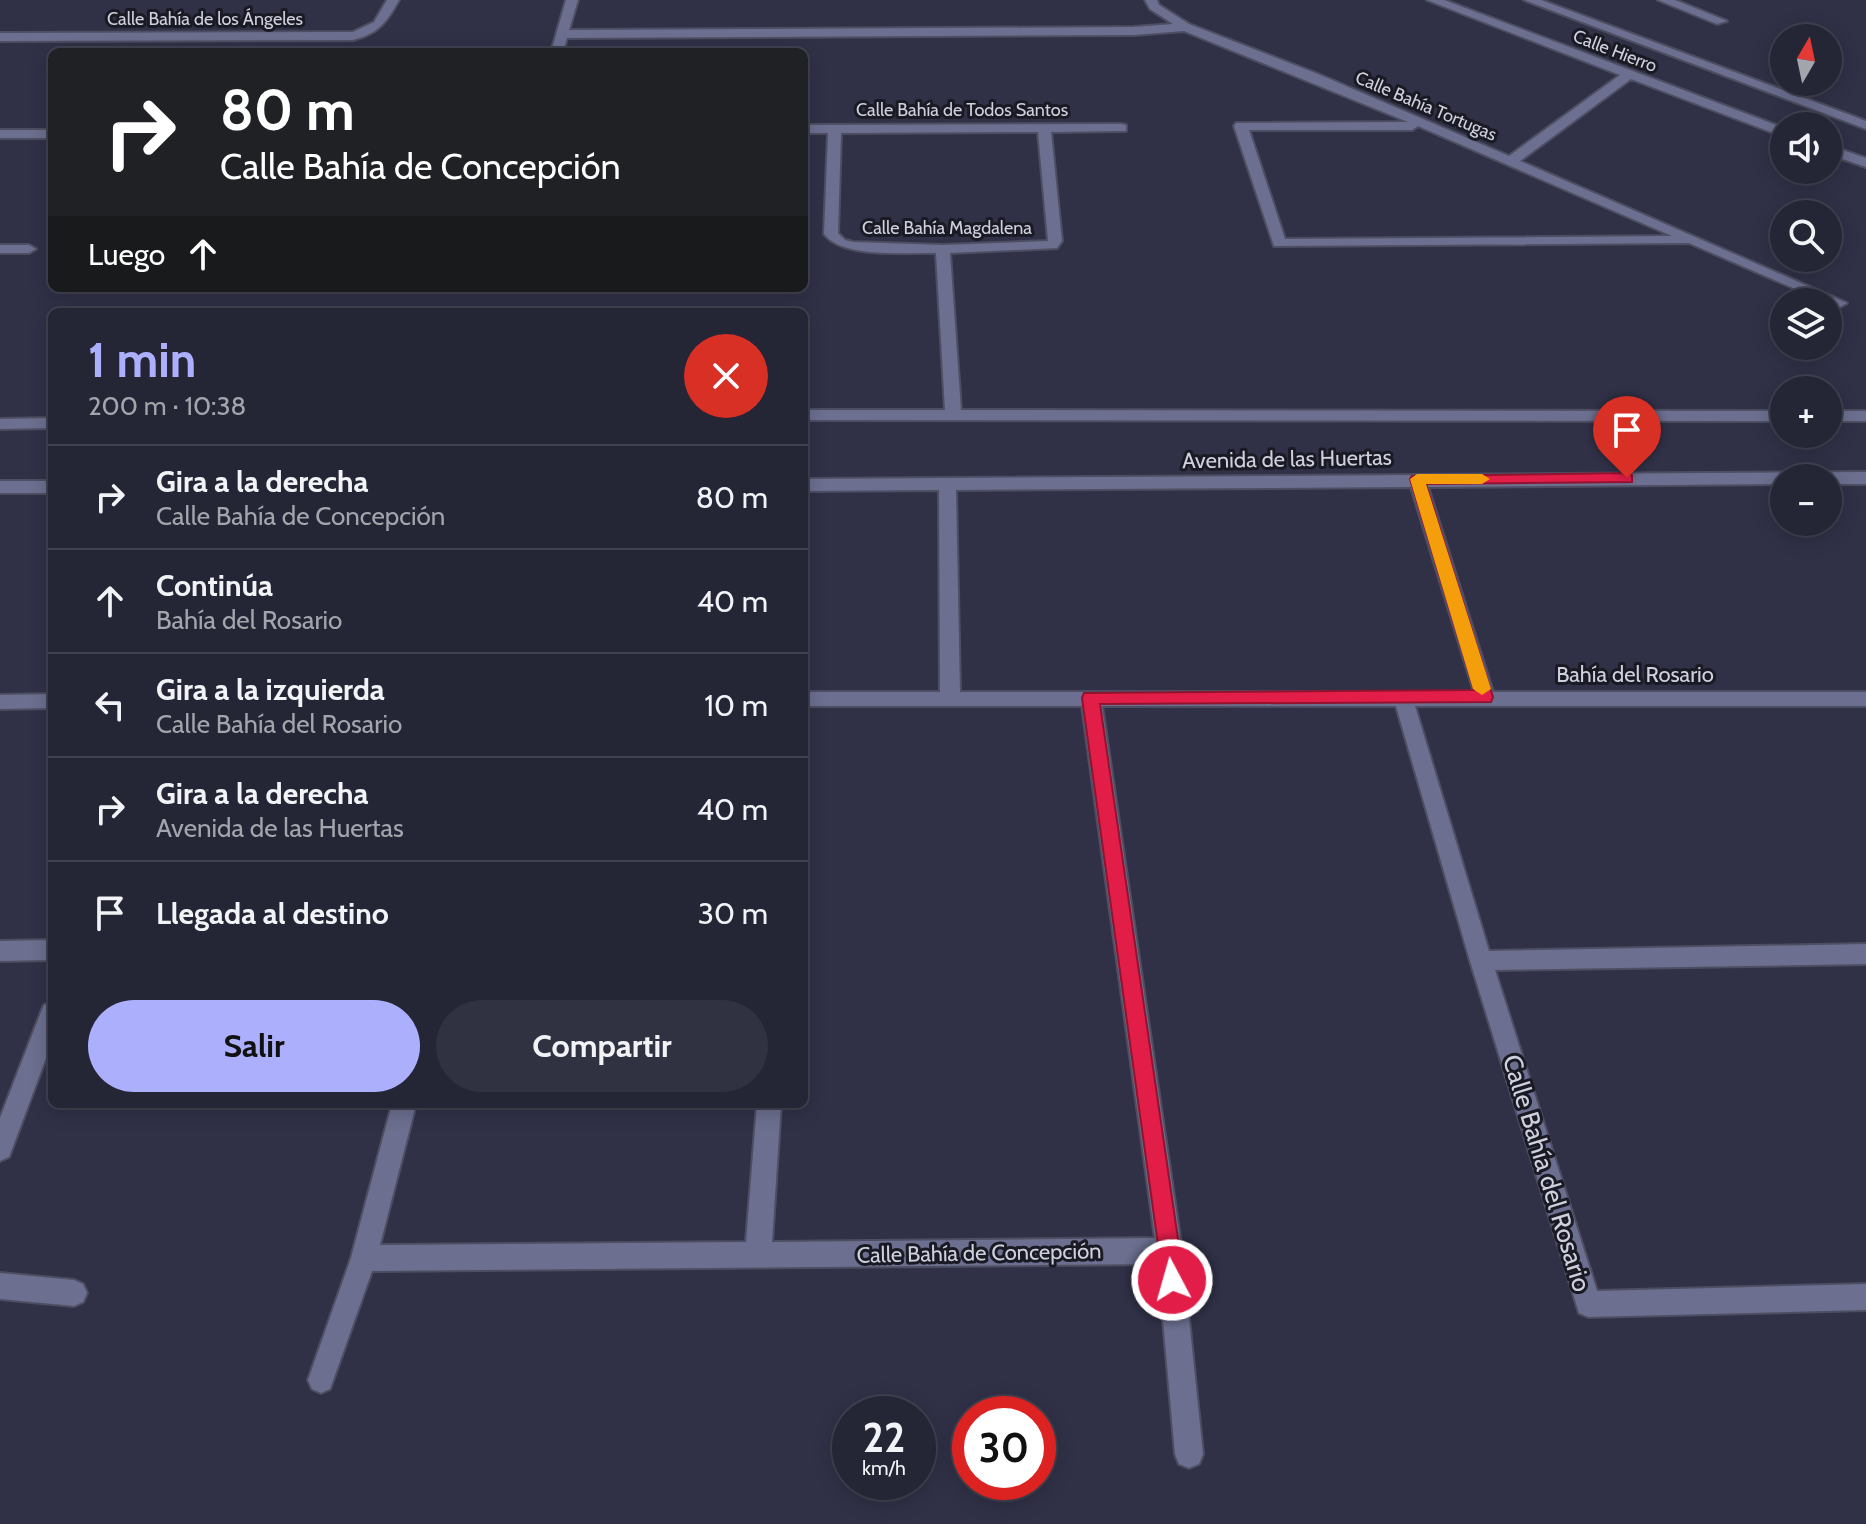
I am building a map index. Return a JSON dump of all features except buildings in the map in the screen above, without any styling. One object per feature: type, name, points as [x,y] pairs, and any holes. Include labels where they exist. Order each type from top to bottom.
[{"type":"street","points":[[362,48],[368,33],[378,27],[393,0]]},
{"type":"street","points":[[558,48],[572,0]]},
{"type":"street","name":"Calle Bahía Tortugas","points":[[1151,0],[1161,12],[1185,27],[1314,77],[1422,126],[1805,288]]},
{"type":"street","name":"Calle Hierro","points":[[1433,0],[1770,128]]},
{"type":"street","name":"Calle Hierro","points":[[1530,0],[1866,125]]},
{"type":"street","points":[[1664,0],[1721,21]]},
{"type":"street","points":[[563,34],[1103,31],[1185,27]]},
{"type":"street","name":"Calle Bahía de los Ángeles","points":[[0,37],[353,36],[368,33]]},
{"type":"street","points":[[1510,162],[1627,76]]},
{"type":"street","name":"Calle Bahía Tortugas","points":[[1422,126],[1241,126],[1279,243],[1692,239]]},
{"type":"street","name":"Calle Bahía Magdalena","points":[[835,129],[831,234],[840,243],[853,246],[943,249],[1052,245],[1055,241],[1044,128]]},
{"type":"street","name":"Calle Bahía de Todos Santos","points":[[808,129],[1121,128]]},
{"type":"street","points":[[0,149],[6,134],[48,134]]},
{"type":"street","points":[[1842,154],[1866,163]]},
{"type":"street","points":[[0,249],[29,249]]},
{"type":"street","points":[[943,249],[953,414]]},
{"type":"street","name":"Avenida de las Huertas","points":[[808,415],[1770,416]]},
{"type":"street","points":[[1842,416],[1866,416]]},
{"type":"street","points":[[0,424],[48,423]]},
{"type":"street","name":"Avenida de las Huertas","points":[[808,485],[1866,478]]},
{"type":"street","points":[[1417,479],[1485,697]]},
{"type":"street","points":[[947,484],[950,698]]},
{"type":"street","points":[[0,487],[48,487]]},
{"type":"street","points":[[1091,698],[1169,1251],[1189,1454]]},
{"type":"street","points":[[808,699],[1403,698]]},
{"type":"street","name":"Bahía del Rosario","points":[[1403,698],[1866,699]]},
{"type":"street","name":"Calle Bahía del Rosario","points":[[1403,698],[1588,1304],[1866,1297]]},
{"type":"street","points":[[0,702],[48,701]]},
{"type":"street","points":[[0,951],[48,950]]},
{"type":"street","points":[[1481,961],[1866,954]]},
{"type":"street","points":[[0,1149],[48,1023]]},
{"type":"street","points":[[321,1380],[364,1258],[403,1108]]},
{"type":"street","points":[[758,1256],[769,1108]]},
{"type":"street","name":"Calle Bahía de Concepción","points":[[364,1258],[1169,1251]]},
{"type":"street","points":[[0,1286],[74,1293]]},
{"type":"slow traffic","points":[[1482,479],[1417,479],[1482,689]]},
{"type":"route","points":[[1172,1280],[1091,698],[1485,697],[1417,479],[1627,478]]}]
